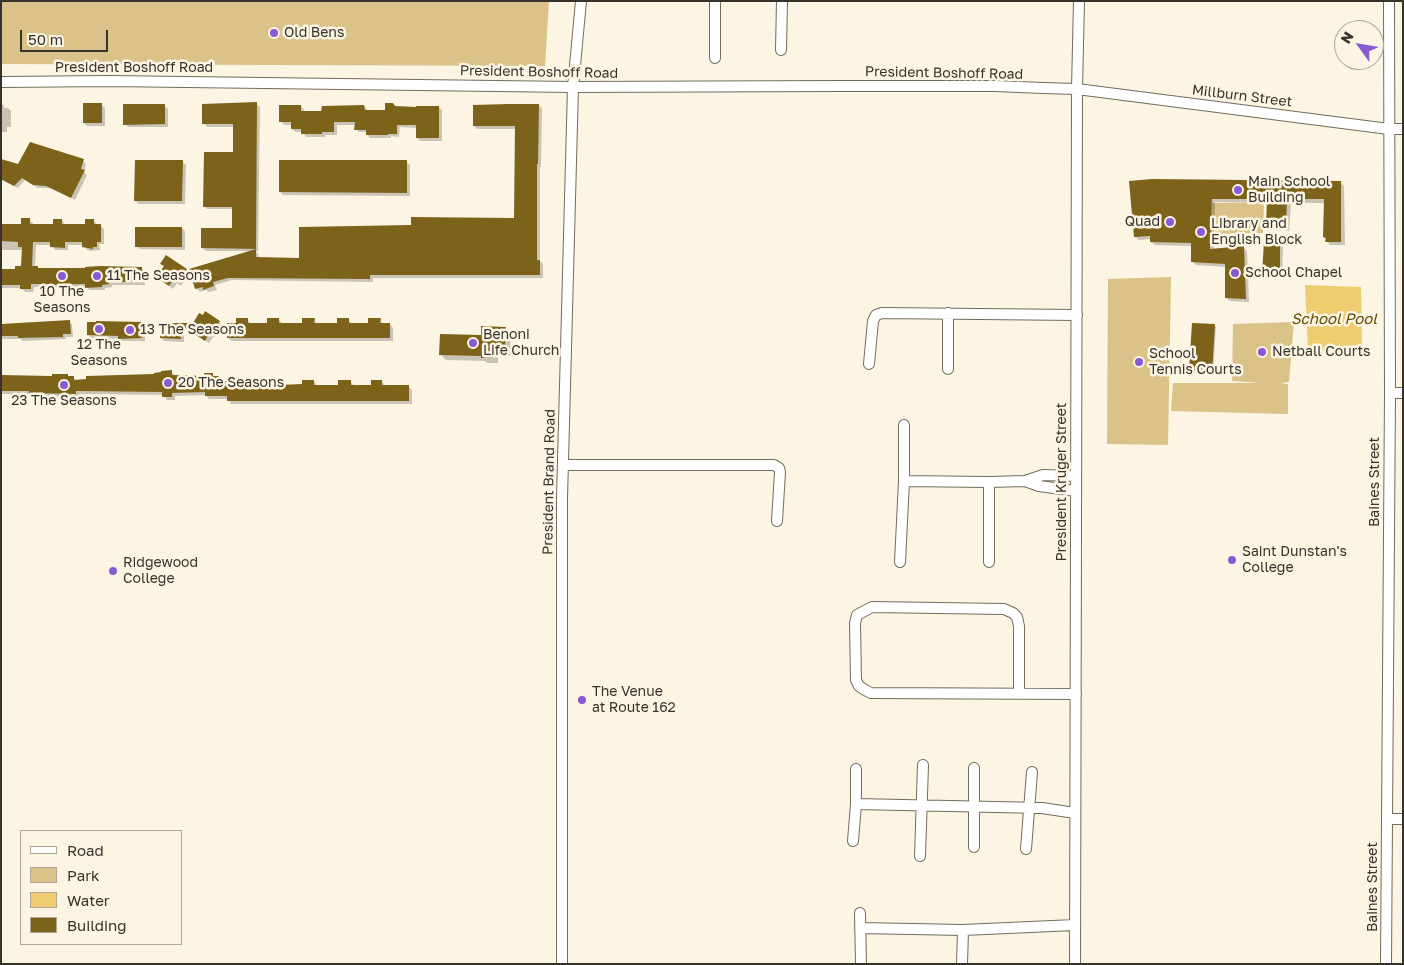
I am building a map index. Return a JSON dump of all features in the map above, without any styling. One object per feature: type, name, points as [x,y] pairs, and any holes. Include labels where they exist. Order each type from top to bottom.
[{"type":"street","name":"President Brand Road","points":[[562,964],[563,465],[573,87],[581,1]]},
{"type":"street","points":[[715,1],[715,58]]},
{"type":"street","points":[[781,50],[782,1]]},
{"type":"street","name":"President Kruger Street","points":[[1075,964],[1078,1]]},
{"type":"street","name":"Baines Street","points":[[1386,964],[1390,393],[1389,1]]},
{"type":"street","name":"President Boshoff Road","points":[[1,82],[109,81],[573,87],[977,86],[1077,89]]},
{"type":"street","name":"Millburn Street","points":[[1077,89],[1389,129],[1403,129]]},
{"type":"street","points":[[868,364],[872,321],[876,315],[882,313],[1076,314]]},
{"type":"street","points":[[948,313],[948,369]]},
{"type":"street","points":[[1390,393],[1403,393]]},
{"type":"street","points":[[900,562],[904,481],[904,425]]},
{"type":"street","points":[[563,465],[774,465],[779,468],[780,472],[777,521]]},
{"type":"street","points":[[1025,481],[1043,474],[1076,476]]},
{"type":"street","points":[[904,481],[1025,481],[1045,487],[1076,491]]},
{"type":"street","points":[[988,562],[989,482]]},
{"type":"street","points":[[1019,694],[1019,626],[1017,617],[1013,613],[1004,609],[872,607],[857,615],[855,623],[856,680],[859,686],[865,690],[871,692],[1019,694],[1076,694]]},
{"type":"street","points":[[920,856],[923,765]]},
{"type":"street","points":[[974,768],[974,847]]},
{"type":"street","points":[[853,841],[856,769]]},
{"type":"street","points":[[1026,849],[1032,772]]},
{"type":"street","points":[[856,804],[1029,808],[1075,813]]},
{"type":"street","points":[[1387,819],[1403,819]]},
{"type":"street","points":[[860,913],[861,964]]},
{"type":"street","points":[[860,928],[963,930],[1075,925]]},
{"type":"street","points":[[962,964],[963,930]]},
{"type":"green space","name":"Old Bens","points":[[1,1],[549,1],[545,66],[1,64]]},
{"type":"green space","points":[[1264,202],[1263,233],[1210,234],[1212,203]]},
{"type":"green space","name":"School Tennis Courts","points":[[1171,277],[1168,445],[1107,444],[1108,279]]},
{"type":"green space","points":[[1294,322],[1289,382],[1280,383],[1288,384],[1288,414],[1171,411],[1173,383],[1261,383],[1232,381],[1233,324]]},
{"type":"water","name":"School Pool","points":[[1305,285],[1361,287],[1362,351],[1308,350]]},
{"type":"building","points":[[257,102],[256,249],[201,248],[201,228],[232,228],[232,207],[203,207],[204,152],[233,152],[233,124],[202,124],[202,104]]},
{"type":"building","points":[[83,103],[102,103],[102,123],[83,123]]},
{"type":"building","points":[[385,103],[393,103],[395,106],[439,106],[439,138],[416,138],[416,125],[397,125],[397,134],[366,135],[366,130],[354,130],[355,122],[334,122],[334,132],[301,134],[301,129],[291,129],[291,122],[279,122],[279,105],[301,105],[301,111],[321,111],[322,106],[364,105],[365,110],[385,110]]},
{"type":"building","points":[[123,104],[165,104],[165,124],[123,125]]},
{"type":"building","points":[[539,104],[537,260],[540,260],[540,275],[370,275],[370,279],[228,278],[213,282],[214,286],[203,290],[203,287],[195,289],[189,269],[256,249],[256,257],[299,258],[299,227],[411,225],[411,217],[514,218],[515,126],[473,126],[473,105]]},
{"type":"building","points":[[30,142],[84,159],[81,169],[85,170],[71,198],[46,186],[33,185],[22,178],[14,186],[1,179],[1,159],[18,164]]},
{"type":"building","points":[[135,160],[183,160],[182,201],[134,201]]},
{"type":"building","points":[[279,160],[407,160],[407,193],[279,192]]},
{"type":"building","points":[[1152,179],[1341,181],[1341,242],[1325,242],[1326,238],[1323,237],[1324,199],[1287,199],[1286,228],[1266,225],[1267,199],[1212,199],[1210,249],[1244,246],[1246,299],[1225,298],[1225,264],[1191,262],[1191,243],[1150,242],[1150,236],[1134,237],[1129,181]]},
{"type":"building","points":[[21,218],[30,218],[30,224],[53,224],[53,219],[62,219],[62,224],[85,224],[85,219],[94,219],[94,224],[101,224],[101,242],[97,242],[97,247],[93,247],[93,249],[82,247],[82,242],[65,242],[65,248],[50,247],[50,242],[33,242],[32,266],[38,266],[38,268],[142,267],[142,282],[109,282],[109,284],[102,285],[102,287],[85,288],[85,284],[31,284],[31,289],[20,289],[20,285],[1,285],[1,269],[15,269],[15,266],[21,266],[22,247],[18,247],[18,242],[1,241],[1,224],[21,224]]},
{"type":"building","points":[[135,227],[182,227],[182,247],[135,247]]},
{"type":"building","points":[[1264,242],[1280,242],[1280,274],[1262,273]]},
{"type":"building","points":[[166,255],[187,269],[177,283],[173,280],[169,286],[156,277],[164,266],[160,264]]},
{"type":"building","points":[[205,311],[220,321],[205,341],[181,325],[181,339],[160,338],[160,323],[193,323],[199,313],[203,315]]},
{"type":"building","points":[[236,318],[248,318],[248,323],[267,323],[267,318],[279,318],[279,323],[302,323],[302,318],[315,318],[314,323],[337,323],[337,318],[349,318],[349,323],[368,323],[368,318],[381,318],[380,323],[390,323],[390,338],[227,338],[227,323],[236,323]]},
{"type":"building","points":[[70,320],[71,334],[63,334],[63,337],[18,338],[18,336],[1,336],[1,324]]},
{"type":"building","points":[[87,322],[142,322],[142,338],[118,339],[118,336],[87,335]]},
{"type":"building","points":[[1192,323],[1215,324],[1212,374],[1189,370]]},
{"type":"building","name":"Benoni Life Church","points":[[481,326],[506,327],[505,351],[493,350],[493,358],[439,355],[440,334],[481,335]]},
{"type":"building","points":[[172,370],[172,375],[204,376],[204,373],[213,373],[213,376],[219,376],[219,381],[248,381],[248,386],[268,386],[267,381],[280,380],[280,385],[302,384],[302,380],[314,380],[314,385],[338,385],[338,380],[351,380],[351,385],[371,385],[371,380],[382,380],[382,385],[409,385],[409,401],[227,401],[227,396],[205,396],[205,392],[172,393],[172,397],[162,397],[162,392],[76,391],[76,394],[1,391],[1,375],[52,376],[52,374],[68,374],[68,376],[74,376],[74,380],[86,379],[86,376],[154,374]]},
{"type":"place","name":"Old Bens","points":[[274,33]]},
{"type":"place","name":"Main School Building","points":[[1238,190]]},
{"type":"place","name":"Quad","points":[[1170,222]]},
{"type":"place","name":"Library and English Block","points":[[1201,232]]},
{"type":"place","name":"School Chapel","points":[[1235,273]]},
{"type":"place","name":"10 The Seasons","points":[[62,276]]},
{"type":"place","name":"11 The Seasons","points":[[97,276]]},
{"type":"place","name":"12 The Seasons","points":[[99,329]]},
{"type":"place","name":"13 The Seasons","points":[[130,330]]},
{"type":"place","name":"Benoni Life Church","points":[[473,343]]},
{"type":"place","name":"Netball Courts","points":[[1262,352]]},
{"type":"place","name":"School Tennis Courts","points":[[1139,362]]},
{"type":"place","name":"20 The Seasons","points":[[168,383]]},
{"type":"place","name":"23 The Seasons","points":[[64,385]]},
{"type":"place","name":"Saint Dunstan's College","points":[[1232,560]]},
{"type":"place","name":"Ridgewood College","points":[[113,571]]},
{"type":"place","name":"The Venue at Route 162","points":[[582,700]]}]
